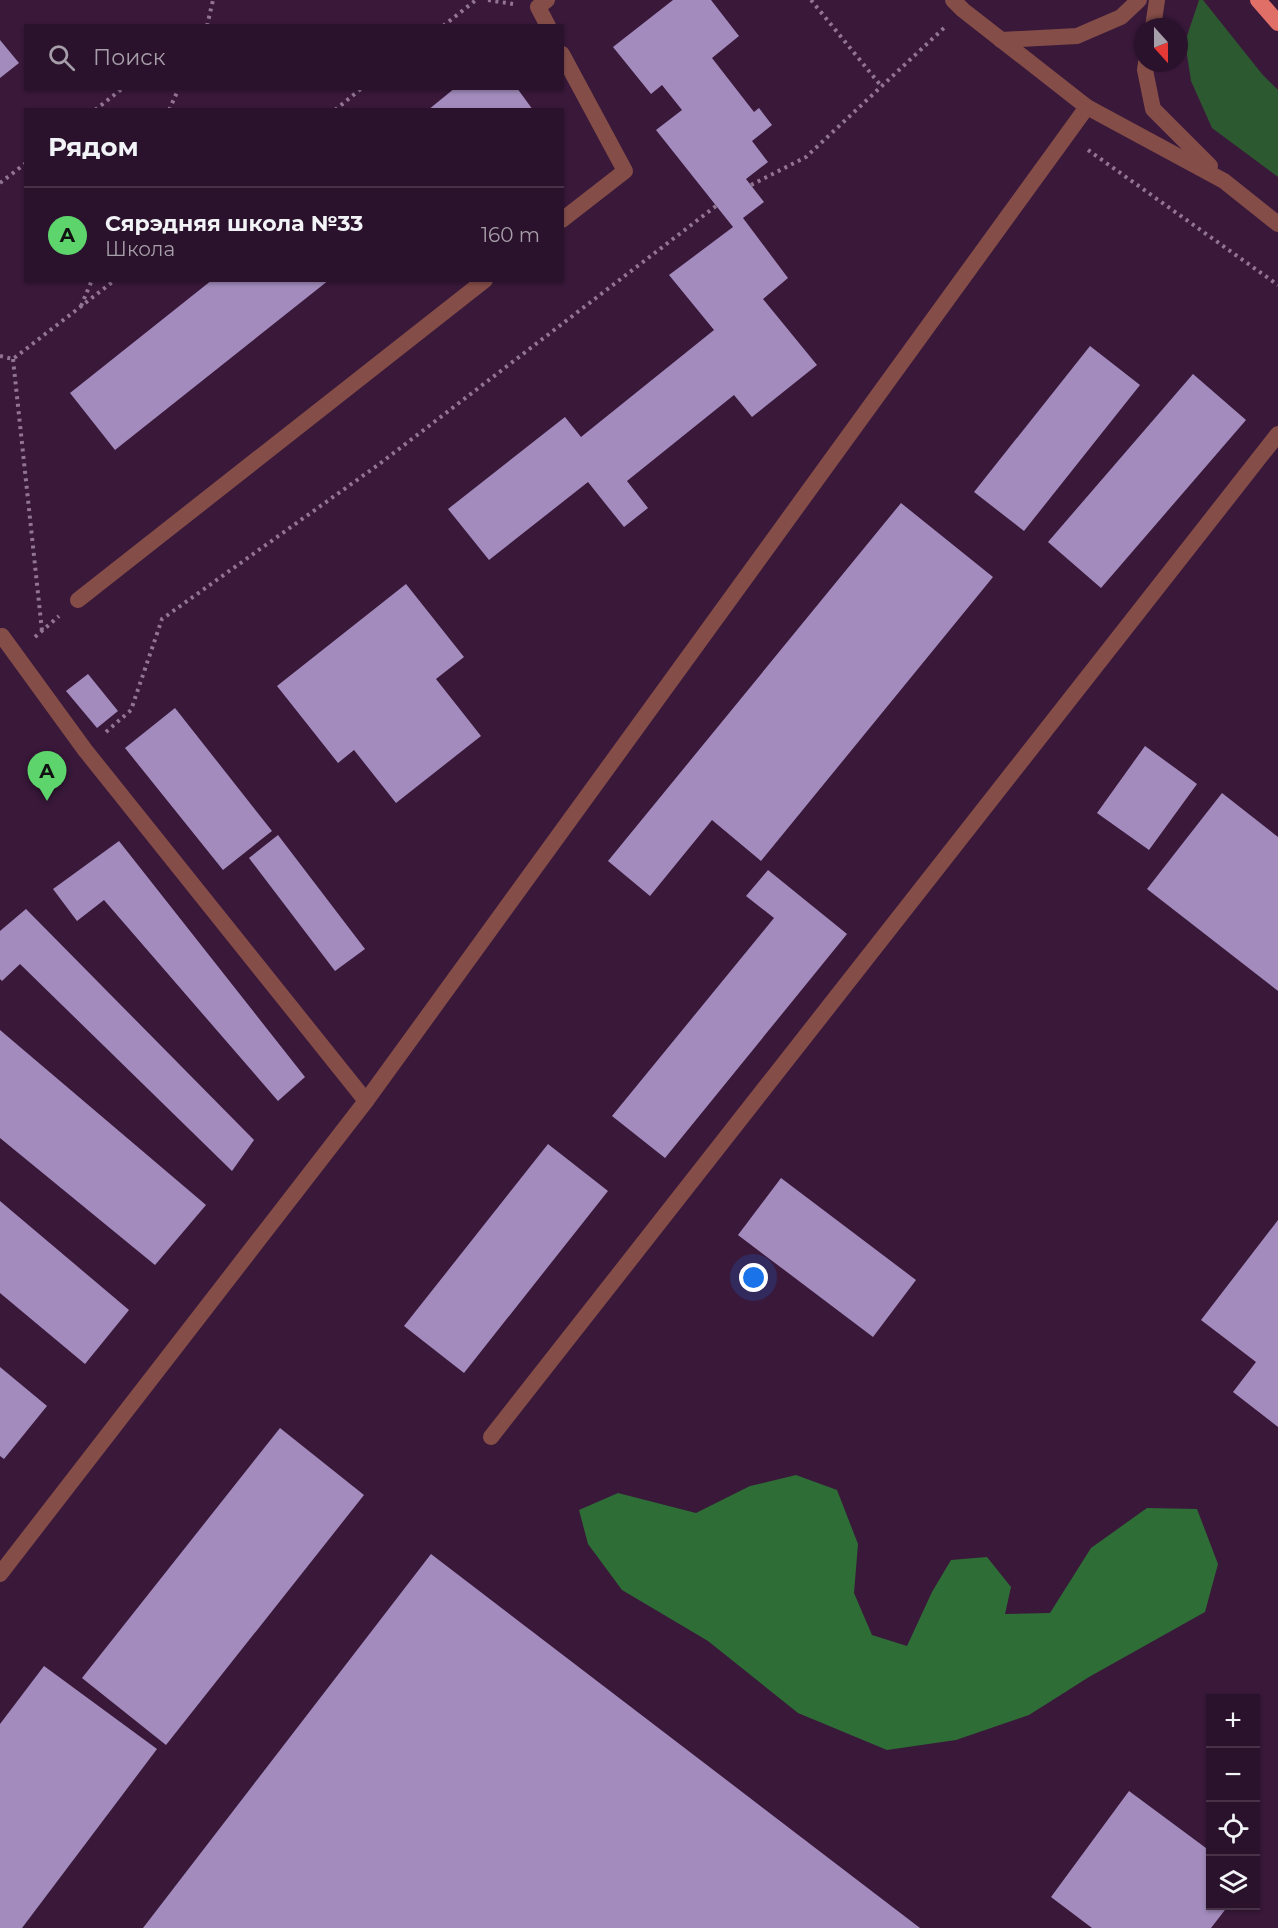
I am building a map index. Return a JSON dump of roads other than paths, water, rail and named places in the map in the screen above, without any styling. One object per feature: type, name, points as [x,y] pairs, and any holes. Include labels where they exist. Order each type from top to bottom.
[{"type":"main road","points":[[1258,0],[1278,22]]},
{"type":"street","points":[[547,0],[538,7],[547,24]]},
{"type":"street","points":[[1000,40],[1077,36],[1121,17],[1139,0]]},
{"type":"street","points":[[1154,18],[1157,0]]},
{"type":"street","points":[[958,5],[1087,107],[1224,181]]},
{"type":"street","points":[[564,58],[625,171],[564,218]]},
{"type":"street","points":[[1145,72],[1153,109],[1224,181],[1278,224]]},
{"type":"street","points":[[0,1574],[366,1101],[1087,107]]},
{"type":"street","points":[[78,600],[482,282]]},
{"type":"street","points":[[491,1437],[1278,434]]},
{"type":"street","points":[[2,636],[86,750],[366,1101]]},
{"type":"place","name":"Сярэдняя школа №33","points":[[47,801]]}]
